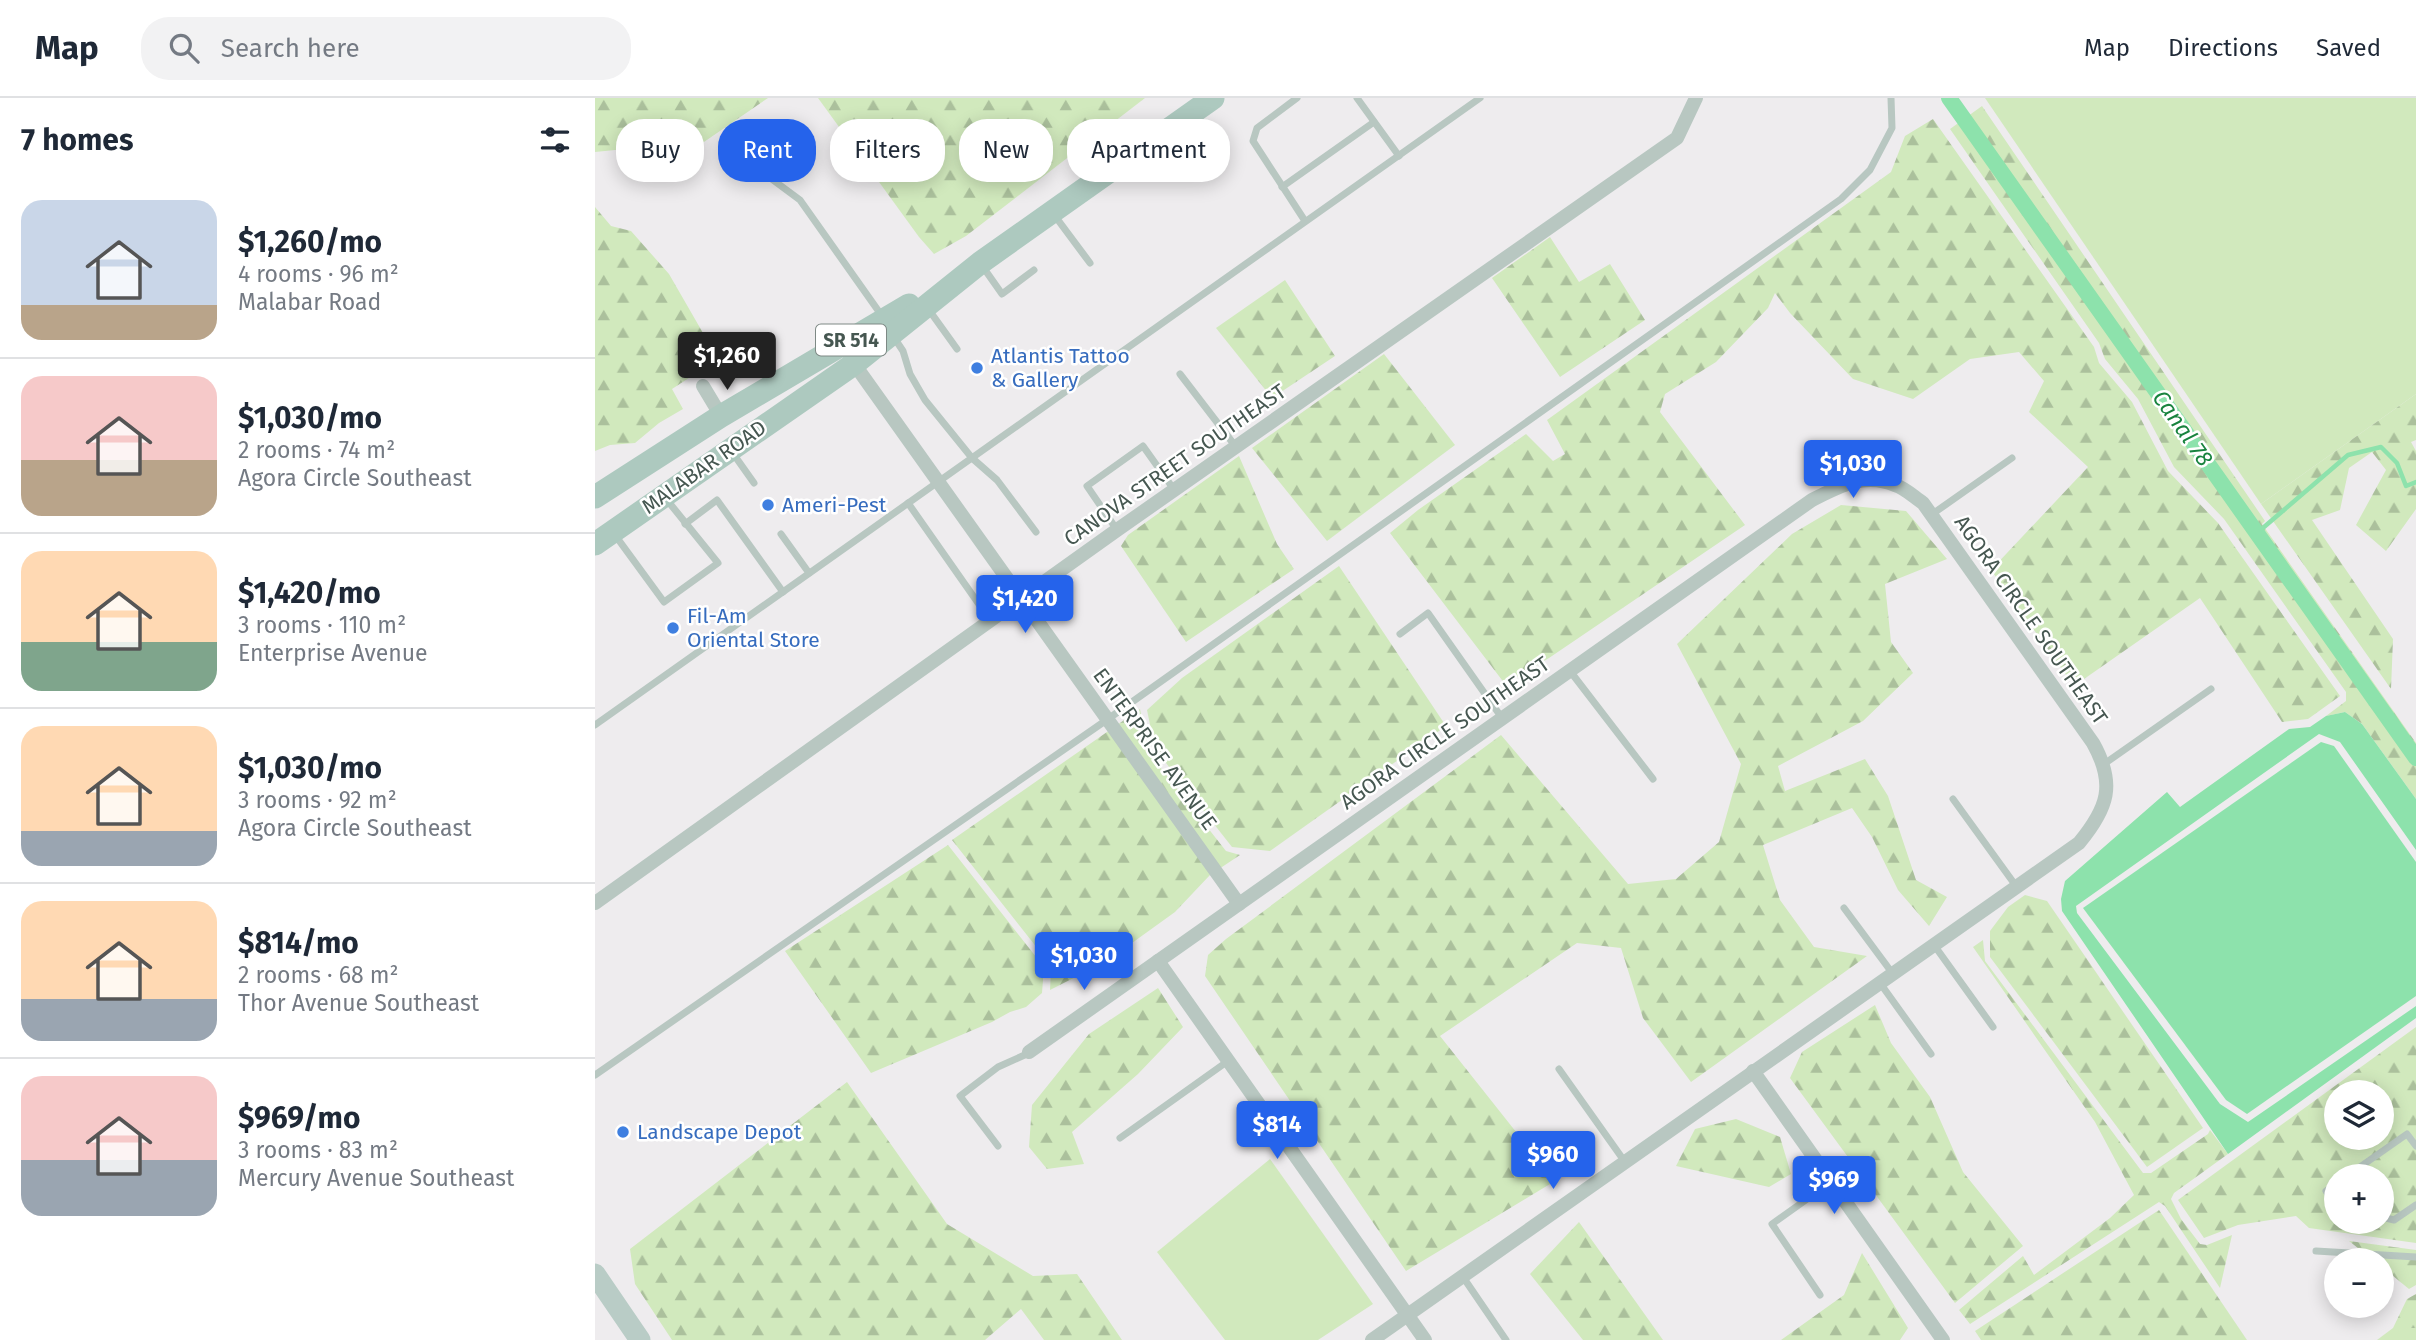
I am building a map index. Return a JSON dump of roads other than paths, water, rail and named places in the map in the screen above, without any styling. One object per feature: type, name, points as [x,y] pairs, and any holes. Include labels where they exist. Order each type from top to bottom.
[{"type":"main road","name":"MALABAR ROAD","points":[[604,538],[632,518],[646,500],[662,493],[730,449],[847,355],[1213,98]]},
{"type":"main road","name":"MALABAR ROAD","points":[[595,498],[721,416],[847,355]]},
{"type":"main road","points":[[662,493],[722,445],[726,437],[721,416]]},
{"type":"main road","points":[[595,1274],[640,1340]]},
{"type":"street","name":"CANOVA STREET SOUTHEAST","points":[[595,903],[1117,530],[1677,138],[1696,98]]},
{"type":"street","name":"ENTERPRISE AVENUE","points":[[847,355],[1239,904]]},
{"type":"street","points":[[703,386],[721,416]]},
{"type":"street","name":"AGORA CIRCLE SOUTHEAST","points":[[1030,1052],[1812,500],[1842,484],[1870,479],[1897,485],[1923,503],[2093,743],[2104,764]]},
{"type":"street","points":[[1373,1340],[2079,843],[2098,820],[2107,788],[2104,764]]},
{"type":"street","points":[[1158,961],[1425,1340]]},
{"type":"street","points":[[1753,1071],[1943,1340]]},
{"type":"lane","points":[[1297,98],[1257,128],[1252,141],[1305,221]]},
{"type":"lane","points":[[1357,98],[1399,156]]},
{"type":"lane","points":[[595,725],[1480,98]]},
{"type":"lane","points":[[595,1075],[1108,719],[1841,199],[1870,170],[1892,128],[1891,98]]},
{"type":"lane","points":[[1282,187],[1374,122]]},
{"type":"lane","points":[[776,182],[800,200],[873,301],[903,351],[910,374],[925,400],[972,458],[997,480],[1035,532]]},
{"type":"lane","points":[[1052,212],[1090,263]]},
{"type":"lane","points":[[980,263],[1003,294],[1034,270]]},
{"type":"lane","points":[[924,302],[957,349]]},
{"type":"lane","points":[[1180,373],[1237,447]]},
{"type":"lane","points":[[1117,530],[1087,486],[1143,446],[1175,491]]},
{"type":"lane","points":[[730,449],[754,483]]},
{"type":"lane","points":[[1931,515],[2012,458]]},
{"type":"lane","points":[[604,538],[664,602],[718,563],[662,493]]},
{"type":"lane","points":[[685,524],[717,500],[783,592]]},
{"type":"lane","points":[[908,503],[990,621]]},
{"type":"lane","points":[[781,534],[810,573]]},
{"type":"lane","points":[[1400,634],[1428,613],[1502,719]]},
{"type":"lane","points":[[1570,671],[1653,779]]},
{"type":"lane","points":[[2104,764],[2211,689]]},
{"type":"lane","points":[[1952,799],[2017,887]]},
{"type":"lane","points":[[1844,908],[1893,974]]},
{"type":"lane","points":[[1934,944],[1993,1027]]},
{"type":"lane","points":[[1880,983],[1931,1054]]},
{"type":"lane","points":[[998,1146],[960,1096],[999,1067],[1030,1052]]},
{"type":"lane","points":[[1120,1138],[1228,1061]]},
{"type":"lane","points":[[1559,1069],[1625,1162]]},
{"type":"lane","points":[[2364,1164],[2407,1134],[2416,1146]]},
{"type":"lane","points":[[1820,1295],[1772,1224],[1832,1182]]},
{"type":"lane","points":[[2394,1220],[2416,1205]]},
{"type":"lane","points":[[2316,1251],[2416,1257]]},
{"type":"lane","points":[[1463,1276],[1506,1340]]},
{"type":"waterway","name":"Canal 78","points":[[1949,98],[2416,758]]},
{"type":"waterway","points":[[2257,533],[2348,455],[2381,447],[2397,463],[2406,486],[2416,482]]},
{"type":"place","name":"Atlantis Tattoo & Gallery","points":[[977,368]]},
{"type":"place","name":"Ameri-Pest","points":[[768,505]]},
{"type":"place","name":"Fil-Am Oriental Store","points":[[673,628]]},
{"type":"place","name":"Landscape Depot","points":[[623,1132]]}]
